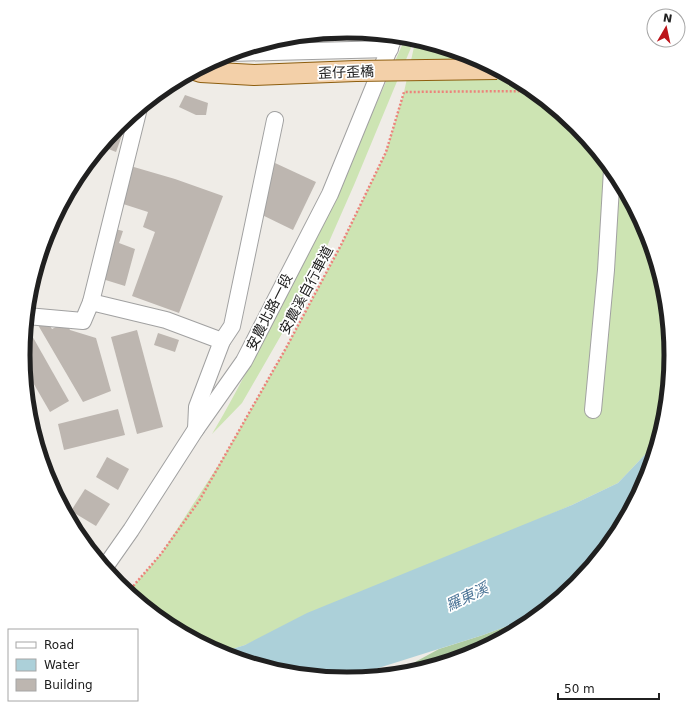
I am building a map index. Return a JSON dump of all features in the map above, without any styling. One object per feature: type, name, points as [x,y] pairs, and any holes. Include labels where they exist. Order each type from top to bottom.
[{"type":"main road","name":"歪仔歪橋","points":[[203,72],[254,75],[356,71],[485,69]]},
{"type":"street","points":[[254,51],[393,42]]},
{"type":"street","name":"安農北路一段","points":[[108,563],[196,430],[244,361],[330,194],[393,42]]},
{"type":"street","points":[[33,316],[84,321],[91,302],[137,117]]},
{"type":"street","points":[[196,430],[197,406],[222,341],[232,326],[275,120]]},
{"type":"street","points":[[593,410],[606,270],[611,179]]},
{"type":"street","points":[[91,302],[166,320],[222,341]]},
{"type":"path","name":"安農溪自行車道","points":[[132,587],[161,554],[199,500],[286,348],[341,245],[386,152],[404,92],[523,91]]},
{"type":"green space","points":[[403,43],[412,45],[354,185],[310,285],[242,403],[212,434],[252,362],[319,227]]},
{"type":"green space","points":[[414,45],[449,54],[487,70],[506,80],[540,103],[571,130],[611,178],[622,196],[640,233],[653,272],[658,293],[664,354],[661,396],[653,437],[649,451],[618,483],[572,505],[245,645],[231,649],[188,629],[154,606],[132,587],[161,554],[223,458],[286,348],[341,245],[386,152],[404,92]]},
{"type":"green space","points":[[515,623],[487,639],[449,655],[410,665],[439,649]]},
{"type":"water","name":"羅東溪","points":[[649,451],[640,476],[622,513],[611,531],[571,579],[540,606],[515,623],[483,635],[368,671],[347,672],[306,669],[265,661],[231,649],[245,645],[307,613],[572,505],[618,483]]},
{"type":"building","points":[[185,95],[208,103],[206,115],[196,115],[179,107]]},
{"type":"building","points":[[124,129],[116,152],[107,148]]},
{"type":"building","points":[[275,163],[316,182],[293,230],[258,213],[262,194]]},
{"type":"building","points":[[127,165],[175,179],[223,196],[179,313],[132,296],[155,232],[143,227],[148,212],[117,202]]},
{"type":"building","points":[[111,228],[123,231],[119,243],[135,249],[125,286],[99,278]]},
{"type":"building","points":[[47,321],[52,329],[66,322],[70,330],[96,338],[111,391],[83,402],[38,325]]},
{"type":"building","points":[[137,330],[163,427],[137,434],[111,337]]},
{"type":"building","points":[[158,333],[179,340],[175,352],[154,345]]},
{"type":"building","points":[[31,334],[69,401],[50,412],[31,380],[30,354]]},
{"type":"building","points":[[118,409],[125,435],[64,450],[58,424]]},
{"type":"building","points":[[107,457],[129,469],[118,490],[96,477]]},
{"type":"building","points":[[85,489],[110,504],[96,526],[71,511]]}]
